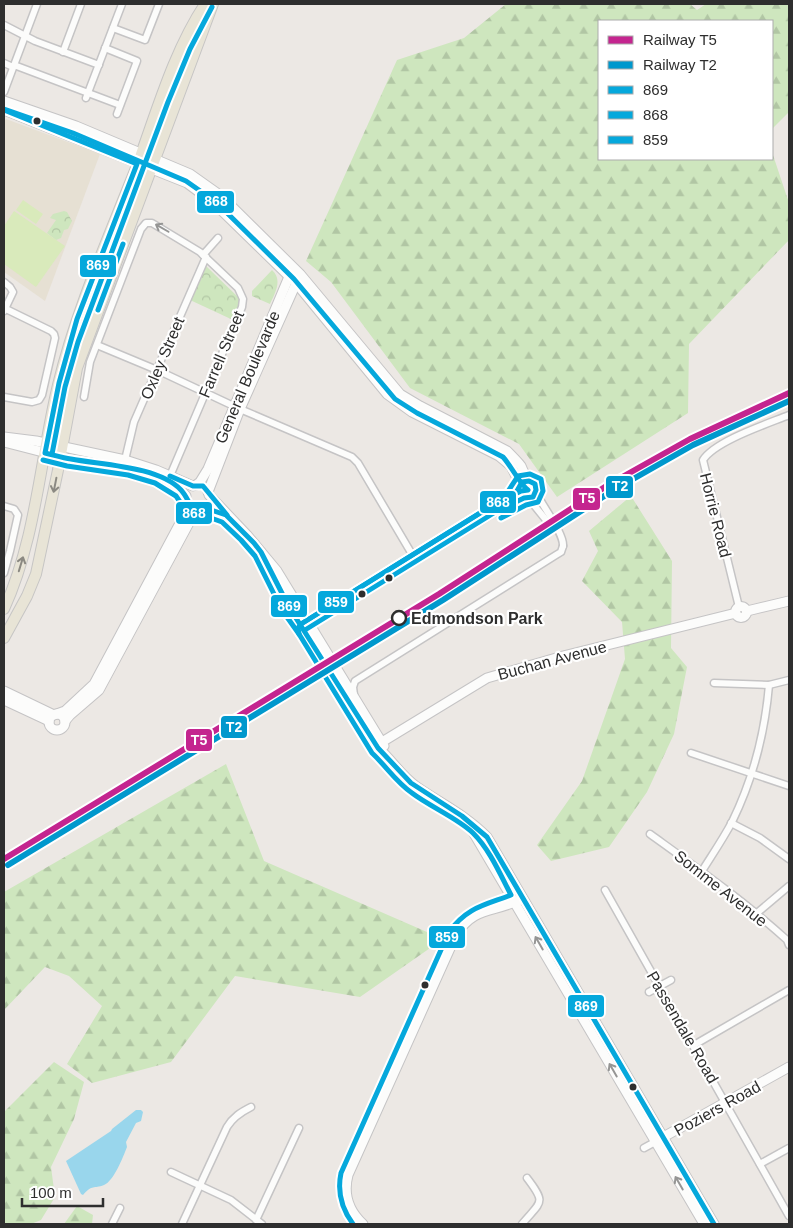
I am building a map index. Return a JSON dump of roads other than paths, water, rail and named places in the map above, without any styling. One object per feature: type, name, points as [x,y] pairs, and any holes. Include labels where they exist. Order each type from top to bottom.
[{"type":"main road","points":[[4,609],[13,590],[26,549],[58,385],[71,340],[160,99],[183,46],[205,4]]},
{"type":"main road","points":[[4,638],[27,596],[36,574],[62,452],[77,368],[213,4]]},
{"type":"street","points":[[4,92],[37,4]]},
{"type":"street","points":[[63,52],[81,4]]},
{"type":"street","points":[[87,95],[122,4]]},
{"type":"street","points":[[112,28],[145,40],[159,4]]},
{"type":"street","points":[[4,25],[24,36],[99,65]]},
{"type":"street","points":[[105,48],[137,61],[117,114]]},
{"type":"street","points":[[4,63],[120,106]]},
{"type":"street","points":[[4,101],[55,118],[139,159]]},
{"type":"street","points":[[4,110],[153,164],[190,174],[209,186],[294,267],[391,391],[507,451],[517,461],[529,481],[536,486],[533,499]]},
{"type":"street","points":[[153,164],[204,194],[293,280],[391,391],[412,412],[499,456],[511,466],[519,487],[519,494],[533,499],[559,536],[563,546],[561,552],[355,681],[353,687],[354,696]]},
{"type":"street","name":"Farrell Street","points":[[84,397],[90,362],[142,229],[146,223],[156,225],[194,247],[238,288],[243,298],[242,307],[170,476]]},
{"type":"street","name":"Oxley Street","points":[[125,460],[134,422],[204,256],[218,238]]},
{"type":"street","name":"General Boulevarde","points":[[195,485],[200,482],[208,469],[237,408],[293,280],[294,267]]},
{"type":"street","points":[[193,503],[207,502],[237,408],[258,369],[293,280],[300,274]]},
{"type":"street","points":[[4,282],[13,292],[5,311],[50,331],[54,334],[55,338],[42,395],[39,400],[32,402],[4,396]]},
{"type":"street","points":[[97,345],[355,459],[416,561]]},
{"type":"street","name":"Horrie Road","points":[[741,610],[704,460],[708,453],[715,448],[789,416]]},
{"type":"street","points":[[4,436],[147,472],[168,481],[182,490],[193,503],[226,515]]},
{"type":"street","points":[[4,442],[46,448]]},
{"type":"street","points":[[62,452],[125,460],[195,485],[203,486],[226,515],[247,535],[277,571],[378,748],[388,756]]},
{"type":"street","points":[[125,460],[127,465],[142,468],[147,472]]},
{"type":"street","points":[[308,628],[497,511],[512,499],[519,487],[529,481]]},
{"type":"street","points":[[193,503],[179,525],[94,684],[65,710],[54,717],[52,728],[57,730],[64,726],[64,721],[99,690],[143,607],[193,503],[188,490],[195,485]]},
{"type":"street","points":[[497,511],[533,499]]},
{"type":"street","points":[[4,506],[14,509],[18,516],[4,573]]},
{"type":"street","name":"Buchan Avenue","points":[[382,742],[487,678],[563,656],[684,627],[741,610],[789,600]]},
{"type":"street","points":[[122,632],[126,633],[143,607]]},
{"type":"street","points":[[337,674],[348,680],[355,681]]},
{"type":"street","points":[[337,674],[354,696],[398,770],[408,780],[476,825],[483,834],[493,857],[659,1140],[704,1224]]},
{"type":"street","points":[[714,683],[770,685],[789,680]]},
{"type":"street","points":[[702,871],[731,823],[752,774],[764,723],[770,685]]},
{"type":"street","points":[[4,691],[54,717]]},
{"type":"street","points":[[4,700],[54,717],[62,716],[64,721]]},
{"type":"street","points":[[692,753],[789,786]]},
{"type":"street","points":[[731,823],[760,838],[789,859]]},
{"type":"street","name":"Somme Avenue","points":[[650,834],[757,913],[787,940],[789,945]]},
{"type":"street","points":[[757,913],[789,886]]},
{"type":"street","name":"Passendale Road","points":[[605,890],[789,1216]]},
{"type":"street","points":[[363,1224],[353,1212],[348,1201],[346,1189],[348,1175],[456,935],[475,915],[518,900]]},
{"type":"street","points":[[650,992],[671,980]]},
{"type":"street","points":[[694,1045],[789,990]]},
{"type":"street","name":"Poziers Road","points":[[644,1148],[789,1067]]},
{"type":"street","points":[[182,1224],[232,1119],[251,1107]]},
{"type":"street","points":[[256,1220],[300,1128]]},
{"type":"street","points":[[659,1140],[714,1224]]},
{"type":"street","points":[[760,1164],[789,1148]]},
{"type":"street","points":[[171,1172],[231,1200],[262,1224]]},
{"type":"street","points":[[522,1224],[539,1204],[540,1198],[527,1178]]},
{"type":"street","points":[[112,1224],[120,1208]]},
{"type":"water","points":[[136,1110],[143,1112],[141,1121],[136,1123],[126,1142],[127,1147],[115,1174],[108,1183],[91,1188],[83,1195],[81,1194],[66,1161],[111,1131]]},
{"type":"rail line","name":"T5","points":[[4,859],[439,594],[608,485],[690,439],[789,393]]},
{"type":"rail line","name":"T2","points":[[8,865],[443,600],[612,491],[693,445],[789,401]]},
{"type":"place","name":"Edmondson Park","points":[[399,618]]}]
